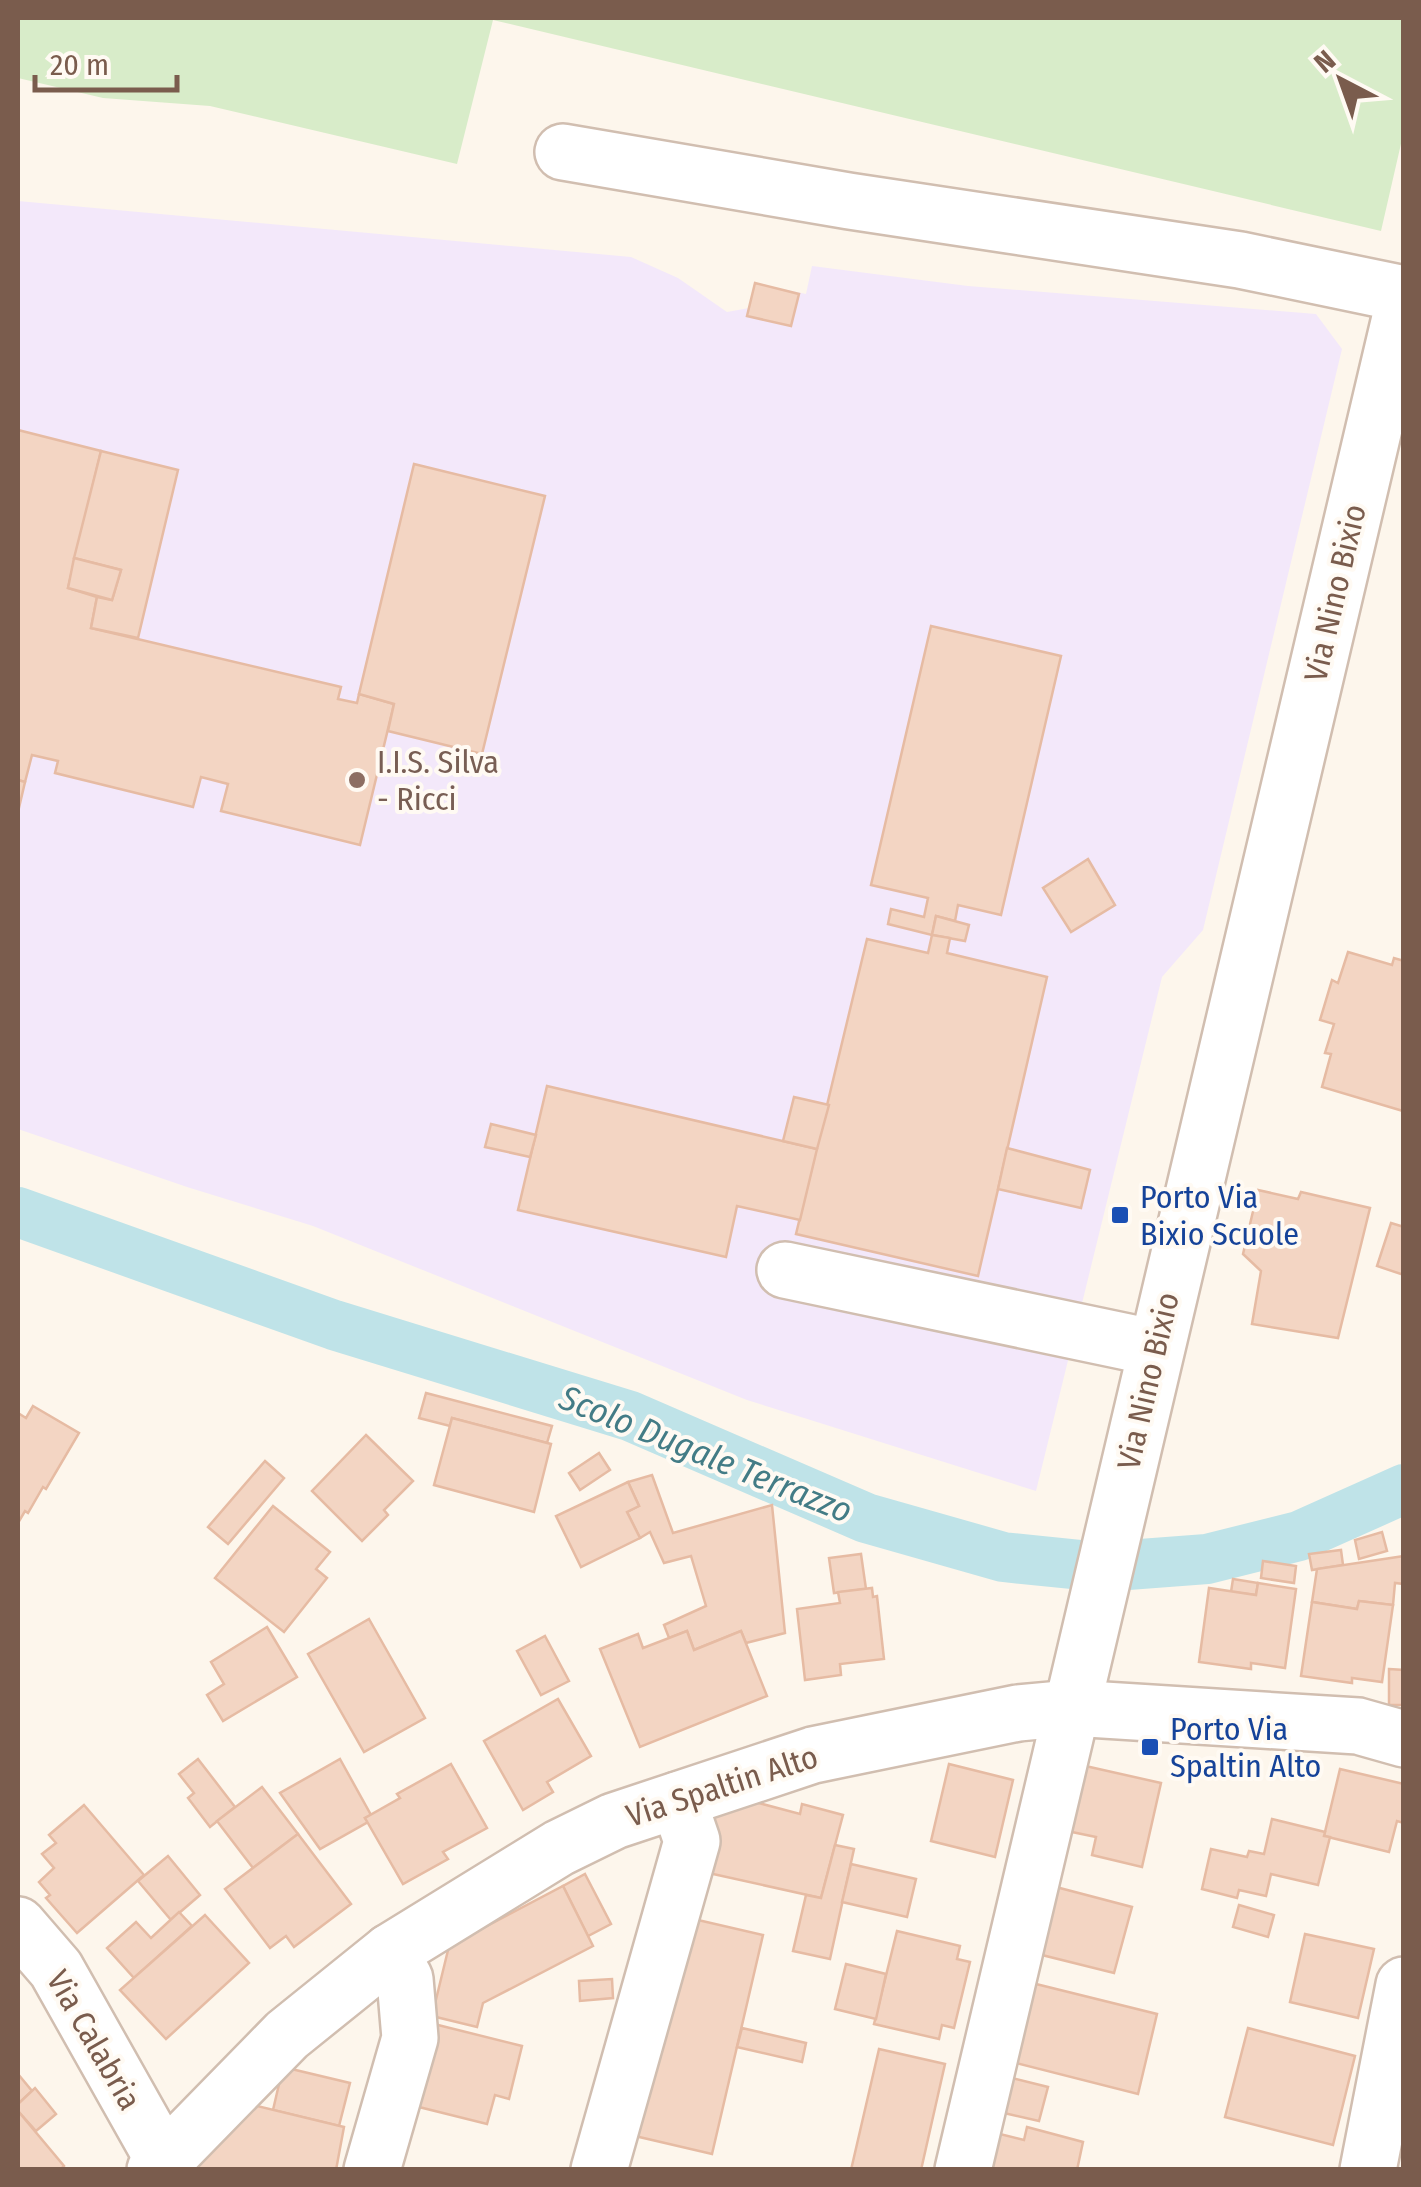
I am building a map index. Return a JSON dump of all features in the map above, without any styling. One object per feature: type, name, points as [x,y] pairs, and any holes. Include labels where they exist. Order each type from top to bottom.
[{"type":"street","points":[[563,152],[849,201],[1257,262],[1404,297]]},
{"type":"street","name":"Via Nino Bixio","points":[[963,2170],[1404,297]]},
{"type":"street","points":[[785,1270],[1156,1348]]},
{"type":"street","name":"Via Spaltin Alto","points":[[159,2164],[287,2035],[390,1952],[559,1848],[614,1821],[813,1755],[1018,1713],[1072,1708],[1358,1726],[1404,1739]]},
{"type":"street","points":[[598,2170],[692,1840],[678,1800]]},
{"type":"street","name":"Via Calabria","points":[[18,1925],[56,1969],[159,2164]]},
{"type":"street","points":[[372,2170],[410,2038],[406,1979],[390,1952]]},
{"type":"street","points":[[1368,2170],[1404,1985]]},
{"type":"shaded area","points":[[18,201],[631,257],[678,278],[727,312],[749,308],[755,283],[806,294],[812,266],[968,286],[1316,314],[1342,349],[1203,930],[1162,977],[1036,1491],[747,1400],[313,1226],[18,1129]]},
{"type":"green space","points":[[18,18],[1403,18],[1403,135],[1381,231],[493,20],[457,164],[210,106],[103,98],[18,78]]},
{"type":"building","points":[[755,283],[799,294],[791,326],[747,316]]},
{"type":"building","points":[[18,430],[101,451],[68,588],[97,597],[91,628],[341,687],[338,699],[357,703],[359,694],[394,704],[360,845],[221,811],[228,784],[201,777],[193,807],[55,773],[58,761],[32,755],[25,782],[18,780]]},
{"type":"building","points":[[101,451],[178,470],[138,638],[91,628],[97,597],[112,600],[121,570],[74,558]]},
{"type":"building","points":[[414,464],[545,496],[482,754],[388,731],[394,704],[359,694]]},
{"type":"building","points":[[74,558],[121,570],[112,600],[68,588]]},
{"type":"building","points":[[931,626],[1061,656],[1001,915],[958,905],[955,921],[936,916],[932,935],[888,924],[891,909],[924,917],[928,898],[871,885]]},
{"type":"building","points":[[18,780],[25,782],[18,812]]},
{"type":"building","points":[[1088,859],[1115,905],[1071,932],[1043,888]]},
{"type":"building","points":[[936,916],[969,925],[965,941],[932,935]]},
{"type":"building","points":[[932,935],[950,938],[947,953],[1047,977],[978,1276],[796,1234],[867,939],[928,953]]},
{"type":"building","points":[[1348,952],[1392,965],[1394,958],[1404,961],[1403,1111],[1322,1087],[1331,1054],[1325,1053],[1334,1024],[1320,1020],[1332,980],[1338,983]]},
{"type":"building","points":[[547,1086],[817,1149],[800,1220],[737,1206],[726,1257],[518,1210]]},
{"type":"building","points":[[794,1097],[829,1105],[817,1149],[783,1141]]},
{"type":"building","points":[[491,1124],[536,1135],[530,1157],[485,1147]]},
{"type":"building","points":[[1007,1148],[1090,1170],[1081,1208],[998,1189]]},
{"type":"building","points":[[1258,1190],[1298,1199],[1301,1192],[1370,1208],[1338,1338],[1252,1324],[1261,1271],[1243,1254]]},
{"type":"building","points":[[1391,1223],[1404,1227],[1404,1275],[1377,1266]]},
{"type":"building","points":[[426,1393],[552,1426],[547,1443],[452,1418],[450,1426],[419,1418]]},
{"type":"building","points":[[33,1406],[79,1433],[46,1489],[43,1487],[18,1523],[18,1413],[26,1418]]},
{"type":"building","points":[[452,1418],[551,1444],[534,1512],[434,1485]]},
{"type":"building","points":[[366,1435],[413,1481],[384,1510],[388,1515],[362,1541],[312,1491]]},
{"type":"building","points":[[599,1453],[610,1470],[580,1490],[569,1473]]},
{"type":"building","points":[[265,1461],[284,1478],[228,1544],[208,1527]]},
{"type":"building","points":[[652,1475],[673,1533],[772,1505],[785,1633],[746,1643],[741,1631],[694,1650],[687,1631],[669,1638],[664,1625],[706,1606],[691,1556],[664,1563],[650,1532],[640,1538],[627,1512],[639,1506],[628,1482]]},
{"type":"building","points":[[628,1482],[639,1506],[627,1512],[640,1538],[581,1567],[556,1516]]},
{"type":"building","points":[[273,1506],[330,1552],[316,1569],[327,1578],[284,1632],[215,1578]]},
{"type":"building","points":[[1382,1532],[1387,1551],[1359,1559],[1355,1540]]},
{"type":"building","points":[[1341,1550],[1343,1565],[1312,1570],[1309,1554]]},
{"type":"building","points":[[861,1554],[866,1589],[834,1593],[829,1558]]},
{"type":"building","points":[[1404,1556],[1404,1584],[1395,1583],[1393,1605],[1359,1601],[1357,1609],[1312,1602],[1317,1569]]},
{"type":"building","points":[[1263,1561],[1296,1566],[1294,1583],[1261,1578]]},
{"type":"building","points":[[1233,1579],[1258,1583],[1256,1595],[1231,1592]]},
{"type":"building","points":[[1258,1583],[1296,1589],[1285,1668],[1251,1663],[1251,1669],[1199,1662],[1209,1588],[1256,1595]]},
{"type":"building","points":[[872,1588],[873,1597],[877,1596],[884,1659],[840,1664],[841,1675],[805,1680],[797,1609],[840,1603],[838,1592]]},
{"type":"building","points":[[1359,1601],[1393,1605],[1382,1682],[1352,1678],[1352,1683],[1301,1676],[1312,1602],[1357,1609]]},
{"type":"building","points":[[369,1619],[425,1718],[364,1752],[308,1654]]},
{"type":"building","points":[[267,1627],[297,1677],[223,1721],[207,1695],[224,1684],[211,1662]]},
{"type":"building","points":[[687,1631],[694,1650],[741,1631],[767,1696],[640,1747],[600,1649],[638,1634],[643,1648]]},
{"type":"building","points":[[545,1636],[569,1681],[541,1695],[517,1651]]},
{"type":"building","points":[[1389,1669],[1404,1670],[1404,1705],[1389,1705]]},
{"type":"building","points":[[558,1699],[591,1756],[547,1782],[553,1792],[523,1810],[484,1741]]},
{"type":"building","points":[[198,1759],[235,1807],[210,1827],[188,1798],[194,1793],[179,1774]]},
{"type":"building","points":[[340,1759],[371,1815],[365,1818],[368,1822],[320,1849],[280,1793]]},
{"type":"building","points":[[451,1764],[487,1828],[443,1852],[448,1859],[403,1884],[365,1818],[400,1798],[397,1794]]},
{"type":"building","points":[[949,1764],[1013,1780],[995,1857],[931,1841]]},
{"type":"building","points":[[1081,1765],[1161,1783],[1142,1867],[1092,1855],[1096,1837],[1067,1831]]},
{"type":"building","points":[[1340,1769],[1404,1784],[1404,1823],[1397,1821],[1389,1852],[1324,1836]]},
{"type":"building","points":[[262,1787],[298,1834],[253,1868],[217,1821]]},
{"type":"building","points":[[755,1802],[800,1814],[802,1804],[843,1815],[821,1898],[695,1870],[707,1816]]},
{"type":"building","points":[[84,1805],[144,1875],[77,1933],[46,1898],[50,1895],[39,1882],[54,1868],[42,1854],[56,1843],[49,1835]]},
{"type":"building","points":[[1272,1819],[1325,1832],[1324,1836],[1330,1837],[1318,1885],[1271,1874],[1266,1896],[1239,1890],[1237,1898],[1202,1889],[1211,1849],[1247,1857],[1249,1851],[1264,1854]]},
{"type":"building","points":[[298,1834],[351,1904],[294,1947],[286,1936],[270,1948],[225,1889]]},
{"type":"building","points":[[835,1845],[854,1849],[830,1959],[793,1951],[806,1895],[821,1898]]},
{"type":"building","points":[[168,1856],[200,1895],[171,1920],[138,1881]]},
{"type":"building","points":[[851,1864],[916,1879],[907,1917],[842,1902]]},
{"type":"building","points":[[585,1874],[611,1924],[588,1936],[563,1886]]},
{"type":"building","points":[[563,1886],[593,1946],[483,2003],[477,2027],[432,2016],[449,1946]]},
{"type":"building","points":[[1056,1887],[1132,1907],[1114,1973],[1038,1954]]},
{"type":"building","points":[[1239,1905],[1274,1915],[1268,1937],[1233,1927]]},
{"type":"building","points":[[179,1912],[192,1926],[134,1978],[107,1948],[136,1922],[151,1938]]},
{"type":"building","points":[[205,1915],[249,1963],[166,2039],[120,1990]]},
{"type":"building","points":[[685,1917],[763,1935],[712,2154],[635,2136]]},
{"type":"building","points":[[897,1931],[960,1946],[957,1959],[970,1962],[954,2028],[942,2025],[939,2039],[874,2024]]},
{"type":"building","points":[[1305,1934],[1374,1949],[1358,2018],[1290,2002]]},
{"type":"building","points":[[846,1964],[886,1974],[876,2019],[835,2009]]},
{"type":"building","points":[[612,1979],[613,1998],[580,2001],[579,1981]]},
{"type":"building","points":[[1032,1983],[1157,2014],[1138,2094],[1012,2062]]},
{"type":"building","points":[[430,2023],[522,2046],[509,2099],[495,2095],[487,2124],[419,2107],[430,2062]]},
{"type":"building","points":[[742,2028],[806,2043],[802,2062],[737,2047]]},
{"type":"building","points":[[1248,2028],[1355,2056],[1333,2145],[1225,2117]]},
{"type":"building","points":[[879,2049],[945,2064],[921,2170],[851,2170]]},
{"type":"building","points":[[283,2067],[350,2083],[339,2126],[273,2110]]},
{"type":"building","points":[[18,2074],[32,2091],[18,2104]]},
{"type":"building","points":[[1012,2078],[1048,2087],[1039,2121],[1004,2113]]},
{"type":"building","points":[[35,2088],[56,2114],[36,2131],[18,2111],[18,2104]]},
{"type":"building","points":[[245,2103],[344,2127],[336,2170],[179,2170]]},
{"type":"building","points":[[18,2111],[64,2166],[60,2170],[18,2170]]},
{"type":"building","points":[[1027,2127],[1083,2142],[1077,2170],[987,2170],[996,2133],[1024,2140]]},
{"type":"waterway","name":"Scolo Dugale Terrazzo","points":[[18,1212],[334,1325],[630,1416],[866,1518],[1003,1557],[1101,1567],[1207,1559],[1299,1536],[1404,1489]]},
{"type":"place","name":"I.I.S. Silva - Ricci","points":[[357,780]]},
{"type":"place","name":"Porto Via Bixio Scuole","points":[[1120,1215]]},
{"type":"place","name":"Porto Via Spaltin Alto","points":[[1150,1747]]}]
